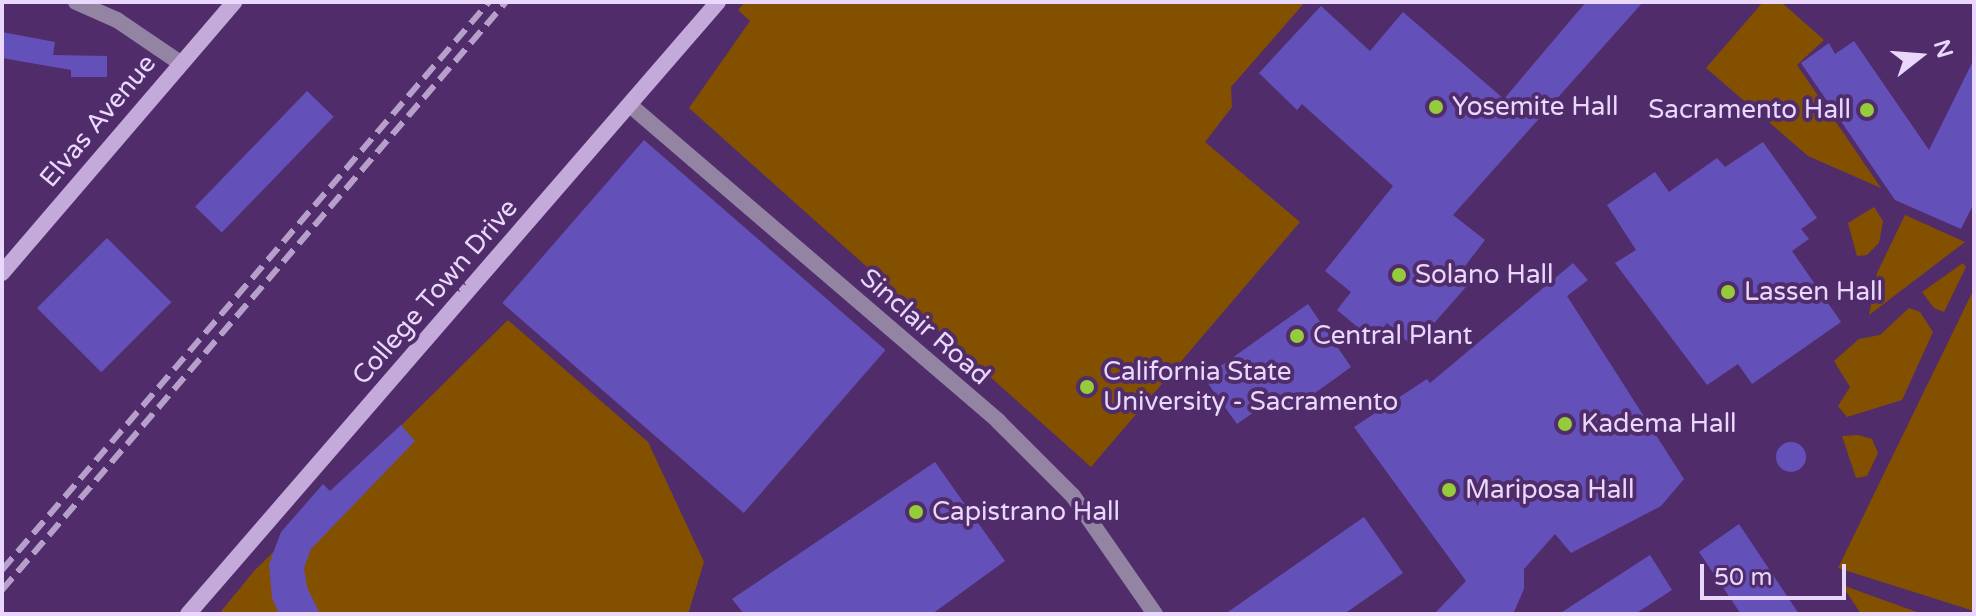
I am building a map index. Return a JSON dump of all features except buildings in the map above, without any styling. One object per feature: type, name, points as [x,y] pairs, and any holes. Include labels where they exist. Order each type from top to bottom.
[{"type":"street","points":[[76,2],[117,20],[179,62]]},
{"type":"street","name":"Elvas Avenue","points":[[4,266],[234,2]]},
{"type":"street","name":"College Town Drive","points":[[188,614],[718,2]]},
{"type":"street","name":"Sinclair Road","points":[[631,106],[998,421],[1073,496],[1155,614]]},
{"type":"shaded area","points":[[745,2],[1305,2],[1231,87],[1232,107],[1205,142],[1300,222],[1091,467],[689,108],[750,21],[738,10]]},
{"type":"shaded area","points":[[1763,2],[1781,2],[1824,40],[1797,65],[1881,188],[1808,156],[1706,68]]},
{"type":"shaded area","points":[[1874,207],[1883,221],[1879,243],[1867,255],[1857,256],[1848,223]]},
{"type":"shaded area","points":[[1905,215],[1965,242],[1869,315],[1877,273]]},
{"type":"shaded area","points":[[1963,263],[1966,267],[1944,312],[1934,308],[1922,292]]},
{"type":"shaded area","points":[[1974,289],[1974,611],[1838,568]]},
{"type":"shaded area","points":[[1909,308],[1920,312],[1933,332],[1902,400],[1847,417],[1838,406],[1850,387],[1834,361],[1859,339],[1880,335]]},
{"type":"shaded area","points":[[508,320],[648,442],[704,562],[688,614],[219,614],[254,571]]},
{"type":"shaded area","points":[[1858,435],[1872,439],[1878,453],[1867,476],[1856,478],[1842,436]]},
{"type":"shaded area","points":[[1842,585],[1922,614],[1861,614]]},
{"type":"railway","points":[[2,570],[489,2]]},
{"type":"railway","points":[[2,590],[506,2]]},
{"type":"place","name":"Yosemite Hall","points":[[1436,107]]},
{"type":"place","name":"Sacramento Hall","points":[[1867,110]]},
{"type":"place","name":"Solano Hall","points":[[1399,275]]},
{"type":"place","name":"Lassen Hall","points":[[1728,292]]},
{"type":"place","name":"Central Plant","points":[[1297,336]]},
{"type":"place","name":"California State University - Sacramento","points":[[1087,387]]},
{"type":"place","name":"Kadema Hall","points":[[1565,424]]},
{"type":"place","name":"Mariposa Hall","points":[[1449,490]]},
{"type":"place","name":"Capistrano Hall","points":[[916,512]]}]
